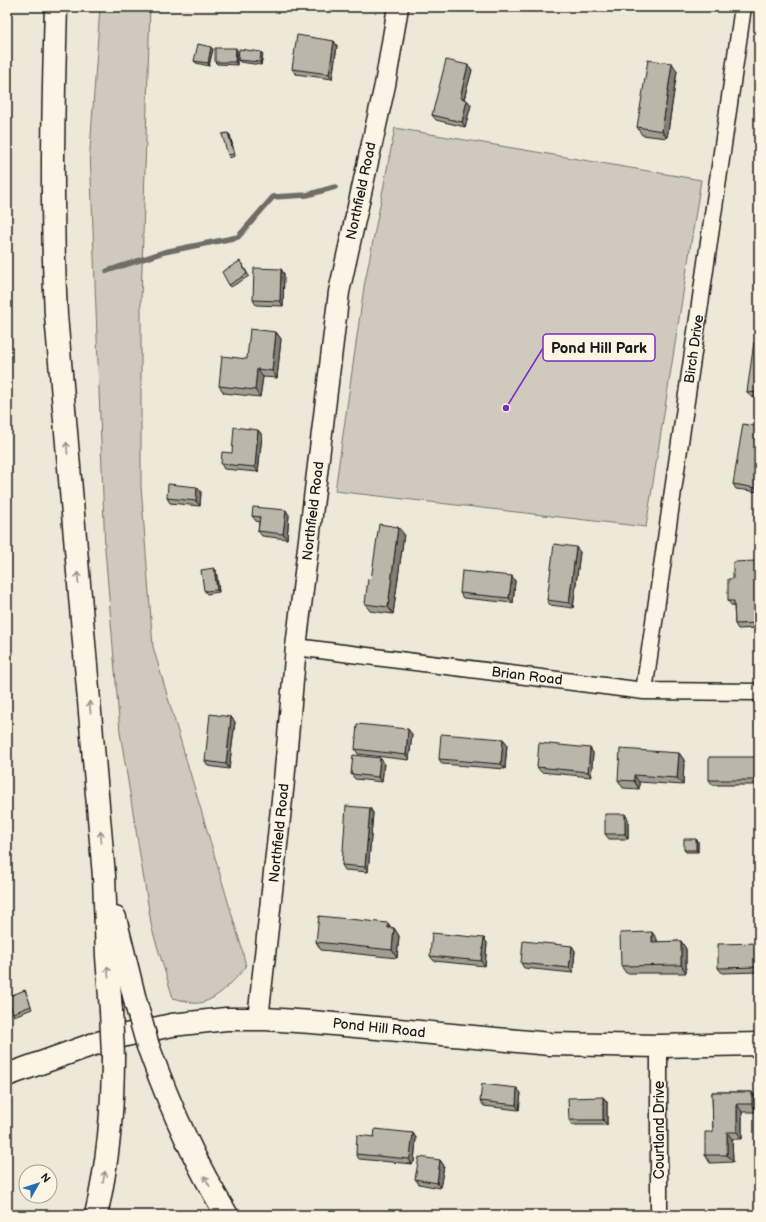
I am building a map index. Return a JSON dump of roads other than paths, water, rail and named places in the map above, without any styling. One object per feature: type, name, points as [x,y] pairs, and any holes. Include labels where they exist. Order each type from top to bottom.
[{"type":"main road","points":[[56,7],[52,173],[56,315],[104,876],[113,1056],[109,1139],[96,1215]]},
{"type":"main road","points":[[104,876],[148,1046],[187,1141],[210,1187],[227,1215]]},
{"type":"main road","name":"Pond Hill Road","points":[[7,1075],[91,1045],[172,1025],[226,1019],[312,1022],[550,1044],[659,1046],[759,1044]]},
{"type":"street","name":"Northfield Road","points":[[258,1019],[284,781],[296,647],[339,292],[385,85],[398,7]]},
{"type":"street","name":"Birch Drive","points":[[644,691],[743,7]]},
{"type":"street","name":"Brian Road","points":[[296,647],[644,691],[759,692]]},
{"type":"street","name":"Courtland Drive","points":[[659,1046],[659,1215]]},
{"type":"waterway","points":[[107,271],[164,252],[238,237],[273,197],[307,195],[335,187]]},
{"type":"place","name":"Pond Hill Park","points":[[506,408]]}]
